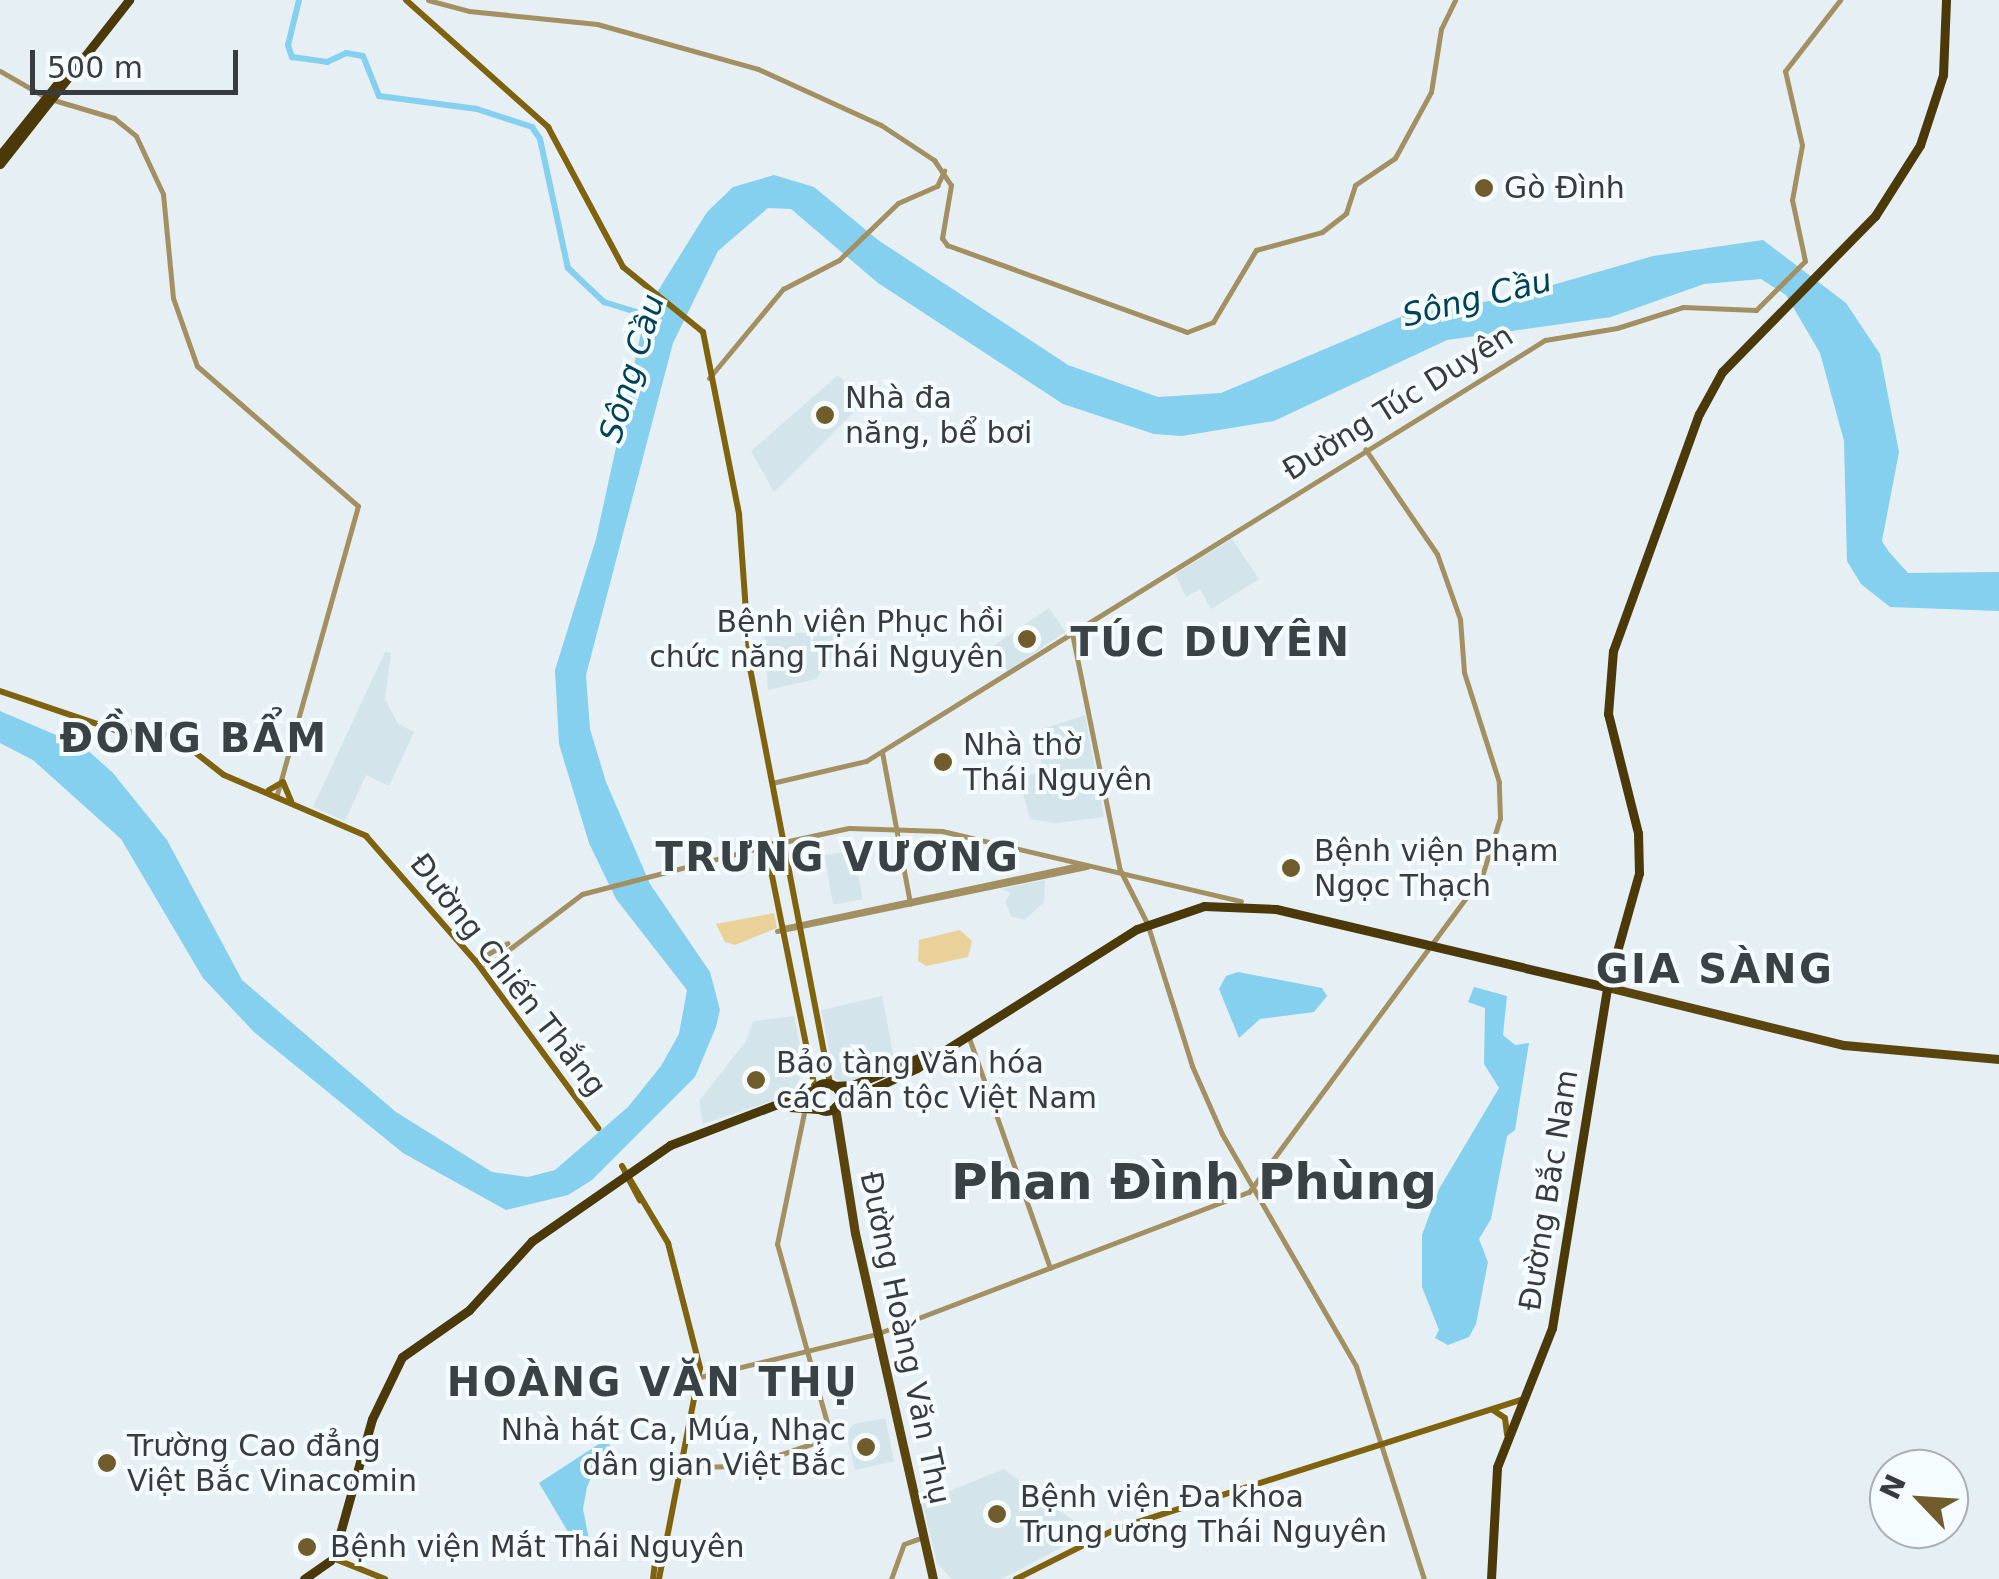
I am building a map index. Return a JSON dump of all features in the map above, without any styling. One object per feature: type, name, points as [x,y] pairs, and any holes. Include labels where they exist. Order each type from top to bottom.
[{"type":"highway","points":[[0,164],[126,0]]},
{"type":"highway","name":"Đường Bắc Nam","points":[[1492,1579],[1495,1481],[1506,1434],[1556,1311],[1609,986],[1634,907],[1640,848],[1609,719],[1613,651],[1700,414],[1722,372],[1903,184],[1937,111],[1945,69],[1947,0]]},
{"type":"highway","points":[[0,155],[50,99]]},
{"type":"highway","points":[[1213,900],[1264,906],[1435,944]]},
{"type":"highway","points":[[304,1579],[333,1558],[370,1424],[402,1358],[468,1310],[532,1241],[616,1187],[679,1139],[815,1090],[910,1065],[1146,921],[1213,900],[1241,901],[1609,986]]},
{"type":"highway","points":[[627,1175],[697,1136],[805,1108],[836,1107],[968,1036],[1146,921]]},
{"type":"highway","points":[[832,1085],[836,1107]]},
{"type":"highway","points":[[815,1090],[820,1110]]},
{"type":"main road","points":[[406,0],[548,127],[623,266],[703,333],[708,378],[739,514],[748,655],[821,1046],[832,1085]]},
{"type":"main road","name":"Đường Chiến Thắng","points":[[0,692],[109,729],[174,736],[218,771],[292,802],[380,848],[475,961],[598,1128]]},
{"type":"main road","points":[[265,790],[283,782],[292,802]]},
{"type":"main road","points":[[782,842],[766,846],[815,1090]]},
{"type":"main road","points":[[1609,986],[1869,1049],[1999,1057]]},
{"type":"main road","name":"Đường Hoàng Văn Thụ","points":[[836,1107],[846,1200]]},
{"type":"main road","name":"Đường Hoàng Văn Thụ","points":[[820,1110],[846,1200],[930,1579]]},
{"type":"main road","points":[[627,1175],[665,1245],[698,1378],[656,1579]]},
{"type":"main road","points":[[1016,1579],[1116,1528],[1521,1400]]},
{"type":"main road","points":[[1487,1410],[1505,1418],[1506,1434]]},
{"type":"main road","name":"Đường Hoàng Văn Thụ","points":[[912,1501],[925,1557]]},
{"type":"main road","points":[[333,1558],[385,1579]]},
{"type":"street","points":[[428,0],[479,13],[597,24],[644,42],[726,56],[881,125],[944,171],[951,189],[942,238],[947,245],[1186,332],[1213,322],[1256,250],[1322,232],[1346,213],[1355,184],[1395,158],[1431,92],[1441,28],[1455,0]]},
{"type":"street","name":"Đường Túc Duyên","points":[[772,782],[856,765],[882,751],[1549,338],[1617,328],[1684,307],[1754,312],[1803,263],[1792,200],[1802,144],[1785,71],[1840,0]]},
{"type":"street","points":[[0,71],[50,99],[114,118],[140,142],[163,194],[173,298],[197,366],[358,506],[277,795]]},
{"type":"street","points":[[708,378],[783,289],[844,255],[902,200],[937,186],[944,171]]},
{"type":"street","points":[[698,1378],[874,1334],[1254,1188],[1435,944],[1486,864],[1500,818],[1499,782],[1464,672],[1460,619],[1446,570],[1365,449]]},
{"type":"street","points":[[1072,633],[1120,870],[1146,921],[1192,1066],[1254,1188],[1356,1366],[1424,1579]]},
{"type":"street","points":[[882,751],[910,904]]},
{"type":"street","points":[[782,842],[855,829],[896,829],[988,839],[1120,870],[1213,900]]},
{"type":"street","points":[[475,961],[515,940],[586,892],[766,846]]},
{"type":"street","points":[[1016,881],[1083,864]]},
{"type":"street","points":[[783,930],[1092,866]]},
{"type":"street","points":[[482,970],[515,940]]},
{"type":"street","points":[[793,976],[808,973]]},
{"type":"street","points":[[968,1036],[1050,1268]]},
{"type":"street","points":[[808,1048],[821,1046]]},
{"type":"street","points":[[678,1467],[747,1466],[831,1437],[778,1244],[805,1108]]},
{"type":"street","points":[[892,1579],[904,1544],[918,1538]]},
{"type":"shaded area","points":[[838,375],[864,402],[774,492],[751,451]]},
{"type":"shaded area","points":[[1232,539],[1259,579],[1211,609],[1200,589],[1186,597],[1175,574]]},
{"type":"shaded area","name":"Bệnh viện Phục hồi chức năng Thái Nguyên","points":[[1049,608],[1065,632],[1007,671],[991,647]]},
{"type":"shaded area","points":[[816,619],[839,643],[837,652],[816,679],[768,690],[764,631],[805,633]]},
{"type":"shaded area","points":[[385,652],[391,653],[385,699],[398,724],[414,732],[389,786],[366,775],[345,821],[313,807]]},
{"type":"shaded area","points":[[1085,715],[1104,817],[1056,823],[1030,819],[1019,779],[1044,770],[1033,732]]},
{"type":"shaded area","points":[[854,850],[863,899],[833,904],[824,855]]},
{"type":"shaded area","points":[[1045,880],[1044,902],[1025,920],[1011,916],[1005,901],[1011,893],[1001,889]]},
{"type":"shaded area","points":[[774,913],[777,928],[735,945],[725,942],[716,924]]},
{"type":"shaded area","points":[[960,930],[972,941],[968,957],[926,966],[918,961],[919,940]]},
{"type":"shaded area","points":[[882,996],[895,1063],[846,1085],[835,1078],[821,1010]]},
{"type":"shaded area","name":"Bảo tàng Văn hóa các dân tộc Việt Nam","points":[[794,1016],[805,1069],[792,1094],[703,1124],[699,1101],[746,1041],[753,1021]]},
{"type":"shaded area","points":[[885,1418],[894,1461],[855,1470],[846,1434],[854,1424]]},
{"type":"shaded area","name":"Bệnh viện Đa khoa Trung ương Thái Nguyên","points":[[1004,1469],[1090,1533],[1001,1579],[952,1579],[937,1563],[922,1502]]},
{"type":"water","name":"Sông Cầu","points":[[774,175],[814,187],[878,240],[1068,365],[1158,397],[1221,393],[1405,315],[1508,298],[1653,256],[1763,240],[1846,303],[1880,354],[1899,452],[1882,541],[1908,573],[1999,572],[1999,611],[1890,607],[1861,584],[1847,561],[1844,441],[1820,353],[1786,295],[1761,279],[1704,284],[1611,317],[1447,340],[1274,421],[1182,436],[1154,434],[1063,404],[878,283],[791,209],[768,208],[718,251],[673,343],[586,675],[590,729],[606,782],[650,884],[710,972],[720,1010],[716,1027],[695,1077],[592,1180],[568,1195],[506,1210],[403,1153],[254,1032],[203,978],[121,839],[33,760],[0,743],[0,711],[84,747],[113,773],[167,840],[242,980],[396,1112],[492,1172],[528,1177],[555,1170],[628,1107],[661,1066],[679,1034],[687,990],[616,899],[589,843],[559,744],[555,670],[596,539],[646,310],[707,212],[733,187]]},
{"type":"water","points":[[1238,972],[1322,988],[1327,996],[1314,1012],[1260,1019],[1239,1038],[1219,989],[1226,976]]},
{"type":"water","points":[[1474,987],[1507,996],[1503,1035],[1515,1045],[1529,1043],[1515,1130],[1507,1136],[1491,1219],[1479,1239],[1488,1262],[1476,1324],[1469,1337],[1448,1345],[1435,1338],[1439,1330],[1422,1287],[1422,1235],[1439,1189],[1499,1088],[1484,1064],[1485,1008],[1468,1002]]},
{"type":"water","points":[[605,1440],[614,1450],[596,1466],[587,1487],[583,1509],[589,1539],[577,1547],[539,1483]]},
{"type":"waterway","points":[[299,0],[288,45],[292,57],[327,62],[346,53],[363,56],[379,96],[477,109],[532,127],[540,139],[568,268],[604,302],[649,316]]},
{"type":"place","name":"Gò Đình","points":[[1484,188]]},
{"type":"place","name":"Nhà đa năng, bể bơi","points":[[825,415]]},
{"type":"place","name":"Bệnh viện Phục hồi chức năng Thái Nguyên","points":[[1027,639]]},
{"type":"place","name":"Nhà thờ Thái Nguyên","points":[[943,762]]},
{"type":"place","name":"Bệnh viện Phạm Ngọc Thạch","points":[[1291,868]]},
{"type":"place","name":"Bảo tàng Văn hóa các dân tộc Việt Nam","points":[[756,1080]]},
{"type":"place","name":"Nhà hát Ca, Múa, Nhạc dân gian Việt Bắc","points":[[866,1447]]},
{"type":"place","name":"Trường Cao đẳng Việt Bắc Vinacomin","points":[[107,1463]]},
{"type":"place","name":"Bệnh viện Đa khoa Trung ương Thái Nguyên","points":[[997,1514]]},
{"type":"place","name":"Bệnh viện Mắt Thái Nguyên","points":[[307,1547]]},
{"type":"district","name":"TÚC DUYÊN","points":[[1211,642]]},
{"type":"district","name":"ĐỒNG BẨM","points":[[194,738]]},
{"type":"district","name":"TRƯNG VƯƠNG","points":[[838,857]]},
{"type":"district","name":"GIA SÀNG","points":[[1715,969]]},
{"type":"district","name":"Phan Đình Phùng","points":[[1194,1183]]},
{"type":"district","name":"HOÀNG VĂN THỤ","points":[[653,1382]]}]
